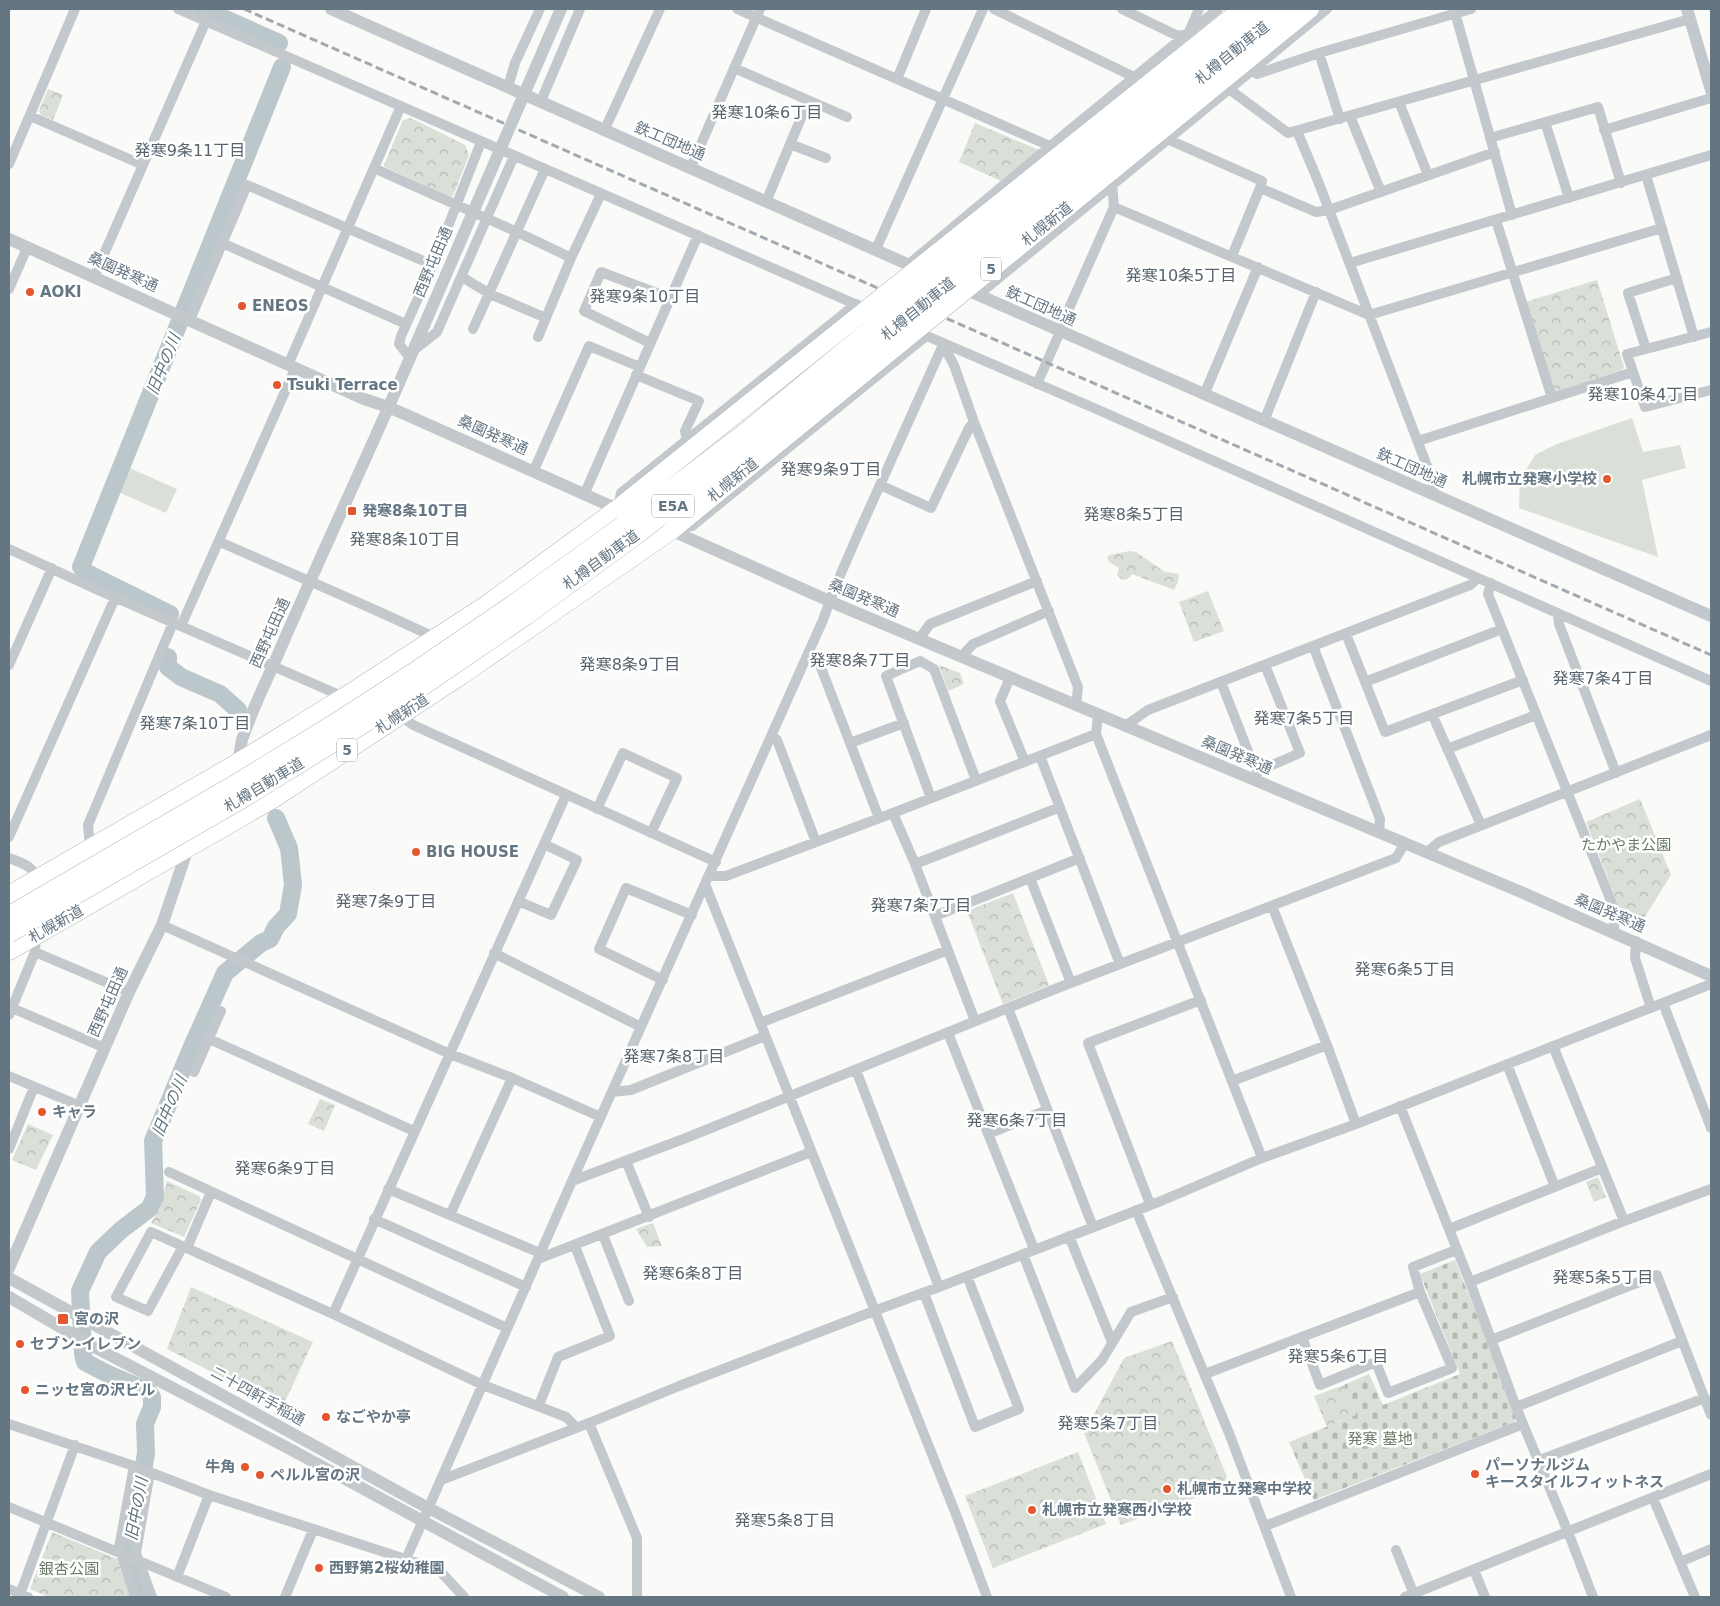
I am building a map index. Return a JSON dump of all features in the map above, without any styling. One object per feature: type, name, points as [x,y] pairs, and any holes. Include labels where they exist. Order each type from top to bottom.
[{"type":"highway","points":[[9,895],[237,763],[344,697],[486,605],[617,509],[1242,9]]},
{"type":"highway","name":"札樽自動車道","points":[[9,916],[236,784],[342,719],[507,609],[620,527],[752,426],[1260,9]]},
{"type":"highway","name":"札樽自動車道","points":[[9,933],[243,798],[421,687],[533,610],[637,534],[753,444],[1286,9]]},
{"type":"highway","name":"札幌新道","points":[[9,951],[35,944],[187,848],[273,799],[672,530],[1310,9]]},
{"type":"street","points":[[9,164],[75,9]]},
{"type":"street","points":[[178,9],[856,304],[1711,681]]},
{"type":"street","name":"鉄工団地通","points":[[331,9],[1060,332],[1711,616]]},
{"type":"street","points":[[508,87],[515,63],[540,9]]},
{"type":"street","name":"西野屯田通","points":[[9,1268],[129,992],[162,925],[187,848],[237,763],[242,740],[273,666],[311,583],[326,543],[379,430],[561,9]]},
{"type":"street","points":[[541,101],[580,9]]},
{"type":"street","points":[[604,131],[660,9]]},
{"type":"street","points":[[737,9],[758,13],[896,79],[1050,146]]},
{"type":"street","points":[[896,79],[926,9]]},
{"type":"street","points":[[876,249],[983,9]]},
{"type":"street","points":[[994,9],[1134,77]]},
{"type":"street","points":[[1122,9],[1178,36],[1188,34]]},
{"type":"street","points":[[1188,34],[1199,9]]},
{"type":"street","points":[[978,295],[1327,9]]},
{"type":"street","points":[[1252,70],[1257,74],[1454,11],[1471,9]]},
{"type":"street","points":[[909,264],[1188,34],[1214,10]]},
{"type":"street","points":[[1454,11],[1512,215]]},
{"type":"street","points":[[691,168],[758,13]]},
{"type":"street","points":[[1229,89],[1288,133],[1474,81],[1689,14],[1706,57],[1711,90]]},
{"type":"street","points":[[94,277],[206,21]]},
{"type":"street","points":[[1319,53],[1345,117],[1381,192]]},
{"type":"street","points":[[734,68],[847,117]]},
{"type":"street","points":[[1604,130],[1711,98]]},
{"type":"street","points":[[766,202],[808,101]]},
{"type":"street","points":[[1399,102],[1428,175]]},
{"type":"street","points":[[90,848],[88,825],[177,625],[220,542],[292,367],[322,287],[401,106]]},
{"type":"street","points":[[1490,138],[1598,107],[1621,182]]},
{"type":"street","points":[[30,116],[143,165]]},
{"type":"street","points":[[1545,122],[1569,198]]},
{"type":"street","points":[[1296,131],[1350,263],[1418,441],[1432,479],[1434,495]]},
{"type":"street","points":[[1167,139],[1262,181],[1232,256]]},
{"type":"street","points":[[481,142],[457,206],[399,344],[413,351],[437,332],[514,156]]},
{"type":"street","points":[[790,144],[826,158]]},
{"type":"street","points":[[1260,188],[1316,212],[1329,210],[1494,152]]},
{"type":"street","points":[[1350,263],[1711,155]]},
{"type":"street","points":[[374,168],[457,206],[516,230],[571,258]]},
{"type":"street","points":[[473,329],[545,169]]},
{"type":"street","points":[[1646,175],[1694,337]]},
{"type":"street","points":[[1038,384],[1114,207],[1112,184]]},
{"type":"street","points":[[184,317],[222,243],[247,185],[433,265]]},
{"type":"street","points":[[538,337],[571,258],[601,194]]},
{"type":"street","points":[[1114,207],[1370,315],[1662,228]]},
{"type":"street","points":[[1496,220],[1552,398]]},
{"type":"street","points":[[584,495],[698,235]]},
{"type":"street","name":"桑園発寒通","points":[[9,239],[364,399],[388,407],[534,470],[584,495],[672,530],[830,601],[1076,706],[1257,776],[1379,832],[1614,931],[1711,976]]},
{"type":"street","points":[[222,243],[406,324]]},
{"type":"street","points":[[9,289],[28,248]]},
{"type":"street","points":[[1204,394],[1258,267]]},
{"type":"street","points":[[650,343],[584,311],[600,272],[670,298]]},
{"type":"street","points":[[462,277],[490,294],[546,318]]},
{"type":"street","points":[[1646,349],[1628,293],[1677,278]]},
{"type":"street","points":[[1264,421],[1316,292]]},
{"type":"street","points":[[617,509],[621,493],[856,304]]},
{"type":"street","points":[[1711,332],[1627,354],[1645,407],[1711,390]]},
{"type":"street","points":[[672,530],[692,526],[926,336]]},
{"type":"street","points":[[943,344],[954,365],[974,422],[1038,581],[1078,688],[1076,706]]},
{"type":"street","points":[[406,1559],[572,1181],[716,862],[943,344]]},
{"type":"street","points":[[534,470],[589,346],[699,401],[685,432],[687,440]]},
{"type":"street","points":[[1418,441],[1633,372]]},
{"type":"street","points":[[880,485],[932,508],[969,428],[974,422]]},
{"type":"street","points":[[220,542],[436,638]]},
{"type":"street","points":[[9,549],[115,598],[344,697]]},
{"type":"street","points":[[9,665],[52,568]]},
{"type":"street","points":[[1125,726],[1148,710],[1470,585],[1478,578]]},
{"type":"street","points":[[919,639],[930,624],[1038,581]]},
{"type":"street","points":[[1491,583],[1488,594],[1615,911],[1614,931]]},
{"type":"street","points":[[9,837],[115,598]]},
{"type":"street","points":[[961,657],[973,644],[1049,611]]},
{"type":"street","points":[[1558,614],[1559,624],[1616,773]]},
{"type":"street","points":[[1365,682],[1502,629]]},
{"type":"street","points":[[1346,634],[1385,732],[1522,680]]},
{"type":"street","points":[[1313,646],[1380,819],[1379,832]]},
{"type":"street","points":[[808,653],[818,660],[879,818]]},
{"type":"street","points":[[931,798],[886,676],[920,662],[934,669],[976,780]]},
{"type":"street","points":[[1220,682],[1257,776],[1300,753],[1265,665]]},
{"type":"street","points":[[1010,678],[1000,701],[1025,762]]},
{"type":"street","points":[[1432,714],[1481,825]]},
{"type":"street","points":[[400,715],[413,724],[716,862]]},
{"type":"street","points":[[1098,715],[1096,734],[1262,1158]]},
{"type":"street","points":[[1447,749],[1536,715]]},
{"type":"street","points":[[850,743],[904,723]]},
{"type":"street","points":[[707,880],[726,876],[1096,734]]},
{"type":"street","points":[[1427,852],[1438,842],[1711,735]]},
{"type":"street","points":[[771,736],[777,740],[816,842]]},
{"type":"street","points":[[597,809],[623,753],[677,778],[651,833]]},
{"type":"street","points":[[1040,756],[1120,964]]},
{"type":"street","points":[[333,1314],[374,1219],[566,795]]},
{"type":"street","points":[[915,864],[1060,807]]},
{"type":"street","points":[[893,813],[915,864],[975,1021]]},
{"type":"street","points":[[572,1181],[789,1097],[1071,983],[1396,858],[1405,843]]},
{"type":"street","points":[[518,901],[551,916],[577,860],[544,844]]},
{"type":"street","points":[[9,858],[30,867],[37,879],[35,944],[10,1012],[106,1048]]},
{"type":"street","points":[[935,916],[1080,858]]},
{"type":"street","points":[[1030,878],[1071,983]]},
{"type":"street","points":[[707,880],[764,1036],[957,1517],[987,1597]]},
{"type":"street","points":[[663,980],[599,949],[626,888],[692,915]]},
{"type":"street","points":[[1272,906],[1356,1124]]},
{"type":"street","points":[[162,925],[450,1054],[512,1078],[601,1117]]},
{"type":"street","points":[[1636,941],[1635,958],[1651,1008]]},
{"type":"street","points":[[35,944],[129,992]]},
{"type":"street","points":[[760,1023],[948,950]]},
{"type":"street","points":[[494,953],[641,1027]]},
{"type":"street","points":[[442,1480],[1711,984]]},
{"type":"street","points":[[1150,1204],[1088,1043],[1201,1000]]},
{"type":"street","points":[[1663,1003],[1710,1123]]},
{"type":"street","points":[[1008,1008],[1093,1227]]},
{"type":"street","points":[[194,1072],[220,1011]]},
{"type":"street","points":[[948,1032],[1034,1250]]},
{"type":"street","points":[[612,1092],[631,1090],[764,1036]]},
{"type":"street","points":[[209,1039],[414,1131]]},
{"type":"street","points":[[1232,1082],[1327,1045]]},
{"type":"street","points":[[1553,1046],[1624,1221]]},
{"type":"street","points":[[1507,1064],[1555,1186]]},
{"type":"street","points":[[856,1070],[939,1287]]},
{"type":"street","points":[[9,1076],[80,1106]]},
{"type":"street","points":[[450,1215],[512,1078]]},
{"type":"street","points":[[9,1149],[34,1087]]},
{"type":"street","points":[[1400,1106],[1470,1282],[1516,1407],[1593,1597]]},
{"type":"street","points":[[988,1134],[1047,1110]]},
{"type":"street","points":[[388,1189],[539,1256],[575,1246],[811,1152]]},
{"type":"street","points":[[626,1161],[649,1217]]},
{"type":"street","points":[[1448,1229],[1602,1168]]},
{"type":"street","points":[[169,1172],[508,1328]]},
{"type":"street","points":[[1470,1282],[1711,1189]]},
{"type":"street","points":[[211,1192],[185,1247],[148,1311],[116,1297],[151,1232],[185,1247],[333,1314],[483,1385],[566,1417],[576,1427]]},
{"type":"street","points":[[1136,1210],[1266,1526],[1291,1597]]},
{"type":"street","points":[[374,1219],[526,1287]]},
{"type":"street","points":[[603,1235],[629,1301]]},
{"type":"street","points":[[1069,1236],[1112,1342]]},
{"type":"street","points":[[538,1405],[558,1357],[610,1336],[575,1246]]},
{"type":"street","points":[[1302,1337],[1320,1385],[1376,1362],[1388,1393],[1452,1368],[1420,1292],[1413,1267],[1456,1250]]},
{"type":"street","points":[[1023,1254],[1075,1388],[1102,1360],[1131,1312],[1173,1297]]},
{"type":"street","points":[[1491,1340],[1657,1275],[1711,1415]]},
{"type":"street","points":[[924,1293],[975,1427],[1019,1409],[967,1276]]},
{"type":"street","name":"二十四軒手稲通","points":[[9,1278],[430,1508],[599,1597]]},
{"type":"street","points":[[1205,1374],[1420,1292]]},
{"type":"street","name":"二十四軒手稲通","points":[[9,1297],[96,1348],[288,1448],[563,1597]]},
{"type":"street","points":[[1516,1407],[1682,1341]]},
{"type":"street","points":[[1538,1461],[1705,1398]]},
{"type":"street","points":[[590,1423],[637,1538],[637,1597]]},
{"type":"street","points":[[9,1424],[142,1469],[209,1495],[438,1570],[464,1597]]},
{"type":"street","points":[[1266,1526],[1523,1424]]},
{"type":"street","points":[[9,1589],[22,1596],[74,1445]]},
{"type":"street","points":[[135,1597],[119,1548],[142,1469]]},
{"type":"street","points":[[142,1469],[136,1553],[152,1597]]},
{"type":"street","points":[[1396,1550],[1412,1596],[1711,1474]]},
{"type":"street","points":[[177,1577],[209,1495]]},
{"type":"street","points":[[1653,1498],[1695,1597]]},
{"type":"street","points":[[9,1507],[226,1597]]},
{"type":"street","points":[[285,1597],[313,1530]]},
{"type":"street","points":[[1680,1562],[1711,1549]]},
{"type":"street","points":[[1474,1570],[1485,1597]]},
{"type":"green space","points":[[48,89],[63,95],[53,120],[41,115],[39,111]]},
{"type":"green space","points":[[411,118],[465,145],[469,155],[453,196],[450,197],[385,167],[384,165],[403,120]]},
{"type":"green space","points":[[975,123],[1039,150],[1001,181],[959,162]]},
{"type":"green space","points":[[1597,280],[1624,367],[1622,370],[1555,392],[1525,302]]},
{"type":"green space","points":[[1632,418],[1643,452],[1680,445],[1686,468],[1642,480],[1658,557],[1519,508],[1520,480],[1535,455],[1557,444]]},
{"type":"green space","points":[[127,467],[177,489],[166,513],[116,491]]},
{"type":"green space","points":[[1130,551],[1136,552],[1165,572],[1179,574],[1174,590],[1132,574],[1125,580],[1121,579],[1117,575],[1119,568],[1109,562],[1107,558],[1109,555]]},
{"type":"green space","points":[[1208,591],[1224,631],[1194,642],[1179,602]]},
{"type":"green space","points":[[939,665],[960,673],[964,684],[948,691]]},
{"type":"green space","name":"たかやま公園","points":[[1640,799],[1671,875],[1639,926],[1624,920],[1586,822]]},
{"type":"green space","points":[[1013,893],[1049,985],[1003,1004],[967,911]]},
{"type":"green space","points":[[320,1099],[335,1105],[324,1131],[308,1124]]},
{"type":"green space","points":[[28,1124],[53,1135],[36,1170],[12,1160]]},
{"type":"green space","points":[[1598,1177],[1606,1197],[1594,1202],[1586,1182]]},
{"type":"green space","points":[[167,1181],[199,1196],[201,1200],[184,1237],[151,1223],[160,1209]]},
{"type":"green space","points":[[653,1223],[662,1246],[647,1247],[636,1229]]},
{"type":"green space","name":"発寒 墓地","points":[[1455,1260],[1517,1417],[1514,1422],[1314,1500],[1289,1442],[1356,1415],[1344,1385],[1369,1374],[1383,1405],[1460,1374],[1420,1274]]},
{"type":"green space","points":[[191,1287],[313,1342],[282,1408],[167,1349]]},
{"type":"green space","points":[[1172,1341],[1227,1477],[1221,1488],[1121,1525],[1084,1433],[1124,1358]]},
{"type":"green space","points":[[1344,1385],[1356,1415],[1327,1427],[1314,1396]]},
{"type":"green space","points":[[1078,1452],[1106,1524],[993,1568],[965,1496]]},
{"type":"green space","name":"銀杏公園","points":[[52,1532],[117,1559],[130,1597],[49,1597],[30,1589]]},
{"type":"waterway","name":"旧中の川","points":[[203,9],[279,43]]},
{"type":"waterway","name":"旧中の川","points":[[170,614],[87,573],[81,567],[282,67]]},
{"type":"waterway","name":"旧中の川","points":[[168,657],[168,667],[181,677],[220,694],[238,710]]},
{"type":"waterway","name":"旧中の川","points":[[143,1597],[131,1565],[128,1544],[136,1513],[146,1453],[145,1424],[152,1407],[152,1397],[148,1391],[85,1362],[80,1291],[98,1252],[121,1230],[150,1208],[155,1196],[153,1141],[225,973],[261,943],[270,939],[276,927],[288,914],[293,885],[289,848],[276,818]]},
{"type":"railway","points":[[244,9],[1711,655]]},
{"type":"place","name":"AOKI","points":[[30,292]]},
{"type":"place","name":"ENEOS","points":[[242,306]]},
{"type":"place","name":"Tsuki Terrace","points":[[277,385]]},
{"type":"place","name":"札幌市立発寒小学校","points":[[1607,479]]},
{"type":"place","name":"発寒8条10丁目","points":[[352,511]]},
{"type":"place","name":"BIG HOUSE","points":[[416,852]]},
{"type":"place","name":"キャラ","points":[[42,1112]]},
{"type":"place","name":"宮の沢","points":[[63,1319]]},
{"type":"place","name":"セブン-イレブン","points":[[20,1344]]},
{"type":"place","name":"ニッセ宮の沢ビル","points":[[25,1390]]},
{"type":"place","name":"なごやか亭","points":[[326,1417]]},
{"type":"place","name":"牛角","points":[[245,1467]]},
{"type":"place","name":"パーソナルジム キースタイルフィットネス","points":[[1475,1474]]},
{"type":"place","name":"ペルル宮の沢","points":[[260,1475]]},
{"type":"place","name":"札幌市立発寒中学校","points":[[1167,1489]]},
{"type":"place","name":"札幌市立発寒西小学校","points":[[1032,1510]]},
{"type":"place","name":"西野第2桜幼稚園","points":[[319,1568]]},
{"type":"district","name":"発寒10条6丁目","points":[[767,112]]},
{"type":"district","name":"発寒9条11丁目","points":[[190,150]]},
{"type":"district","name":"発寒10条5丁目","points":[[1181,275]]},
{"type":"district","name":"発寒9条10丁目","points":[[645,296]]},
{"type":"district","name":"発寒10条4丁目","points":[[1643,394]]},
{"type":"district","name":"発寒9条9丁目","points":[[831,469]]},
{"type":"district","name":"発寒8条5丁目","points":[[1134,514]]},
{"type":"district","name":"発寒8条10丁目","points":[[405,539]]},
{"type":"district","name":"発寒8条7丁目","points":[[860,660]]},
{"type":"district","name":"発寒8条9丁目","points":[[630,664]]},
{"type":"district","name":"発寒7条4丁目","points":[[1603,678]]},
{"type":"district","name":"発寒7条5丁目","points":[[1304,718]]},
{"type":"district","name":"発寒7条10丁目","points":[[195,723]]},
{"type":"district","name":"発寒7条9丁目","points":[[386,901]]},
{"type":"district","name":"発寒7条7丁目","points":[[921,905]]},
{"type":"district","name":"発寒6条5丁目","points":[[1405,969]]},
{"type":"district","name":"発寒7条8丁目","points":[[674,1056]]},
{"type":"district","name":"発寒6条7丁目","points":[[1017,1120]]},
{"type":"district","name":"発寒6条9丁目","points":[[285,1168]]},
{"type":"district","name":"発寒6条8丁目","points":[[693,1273]]},
{"type":"district","name":"発寒5条5丁目","points":[[1603,1277]]},
{"type":"district","name":"発寒5条6丁目","points":[[1338,1356]]},
{"type":"district","name":"発寒5条7丁目","points":[[1108,1423]]},
{"type":"district","name":"発寒5条8丁目","points":[[785,1520]]}]
